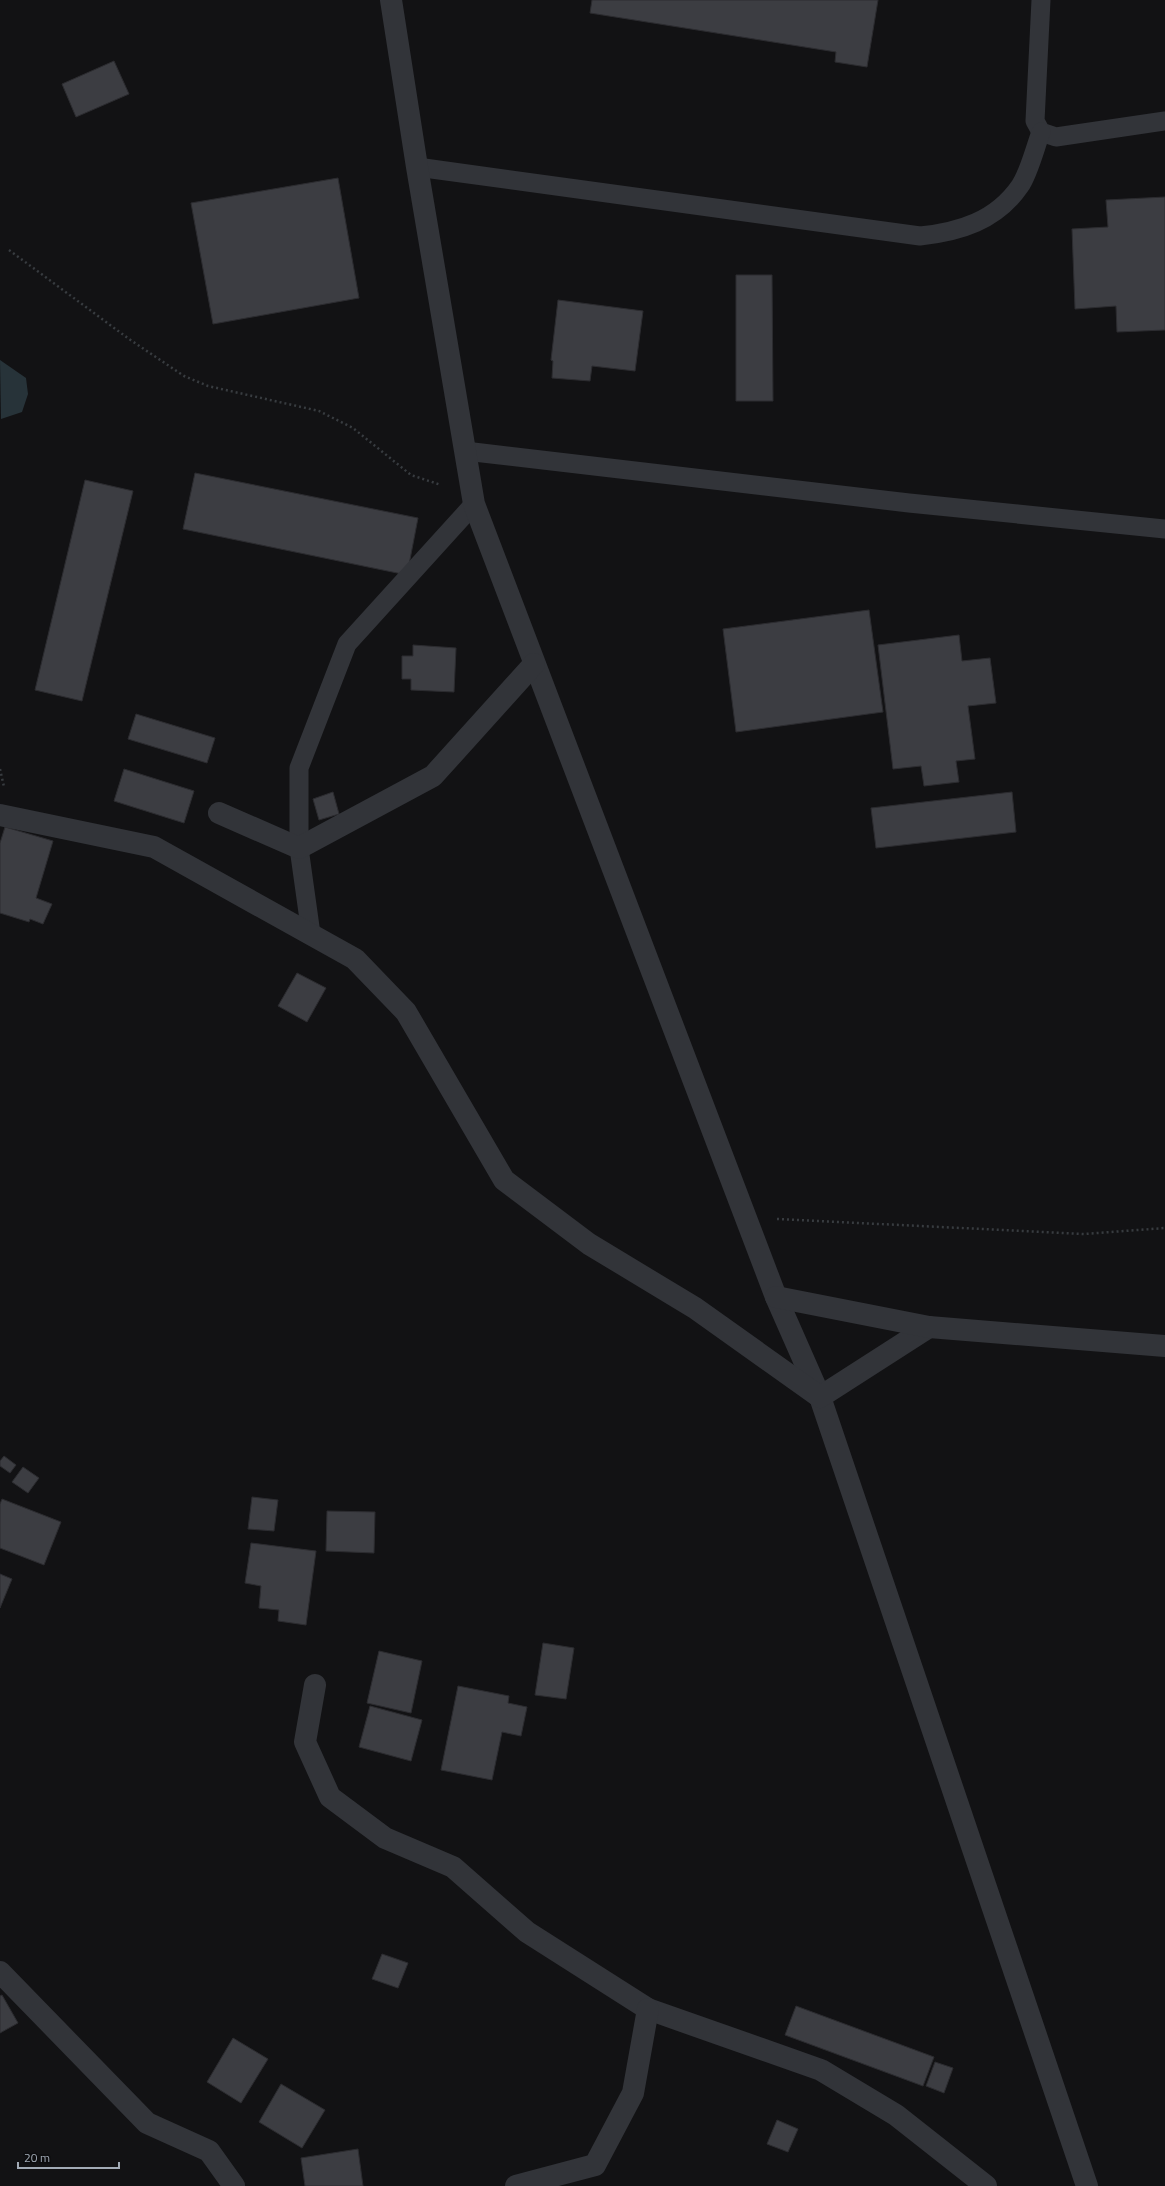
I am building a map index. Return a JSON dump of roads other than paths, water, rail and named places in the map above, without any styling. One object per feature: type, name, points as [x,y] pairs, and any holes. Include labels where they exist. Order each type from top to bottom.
[{"type":"street","points":[[391,0],[417,167],[473,499],[534,664],[747,1217],[776,1297],[820,1397],[1087,2186]]},
{"type":"street","points":[[219,813],[299,848],[433,776],[534,664]]},
{"type":"street","points":[[0,815],[154,847],[355,959],[406,1012],[504,1180],[589,1244],[695,1308],[820,1397]]},
{"type":"street","points":[[776,1297],[929,1327],[1165,1346]]},
{"type":"street","points":[[820,1397],[929,1327]]},
{"type":"street","points":[[315,1685],[305,1742],[330,1797],[385,1838],[453,1867],[527,1932],[648,2008],[821,2070],[896,2115],[986,2186]]},
{"type":"street","points":[[0,1972],[147,2123],[209,2151],[234,2186]]},
{"type":"street","points":[[516,2186],[594,2165],[633,2093],[648,2008]]},
{"type":"lane","points":[[1041,0],[1035,121],[1041,132],[1056,137],[1165,121]]},
{"type":"lane","points":[[417,167],[920,236],[946,233],[964,228],[1000,210],[1021,186],[1041,132]]},
{"type":"lane","points":[[465,451],[909,503],[1165,529]]},
{"type":"lane","points":[[311,934],[299,848],[299,768],[347,644],[473,499]]}]
